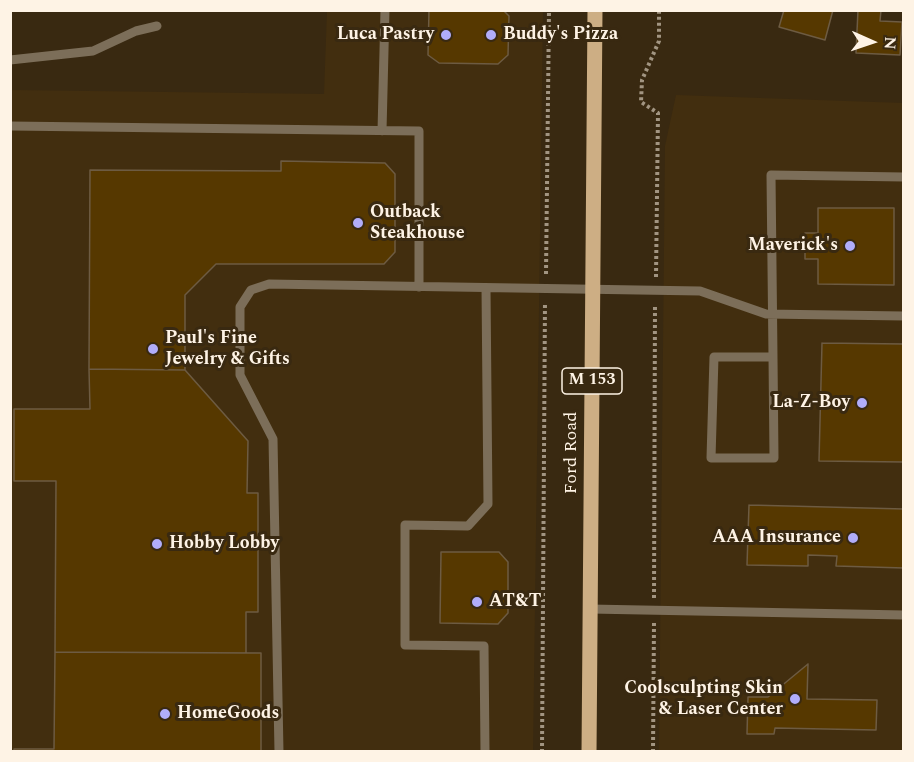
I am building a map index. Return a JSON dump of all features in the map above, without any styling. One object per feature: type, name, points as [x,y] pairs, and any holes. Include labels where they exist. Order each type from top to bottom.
[{"type":"main road","name":"Ford Road","points":[[589,752],[595,10]]},
{"type":"lane","points":[[382,131],[385,10]]},
{"type":"lane","points":[[10,60],[93,51],[136,31],[157,26]]},
{"type":"lane","points":[[10,126],[419,131],[419,287]]},
{"type":"lane","points":[[773,357],[714,357],[711,458],[774,458],[773,357],[772,314],[771,175],[903,177]]},
{"type":"lane","points":[[279,752],[273,439],[240,375],[240,307],[251,290],[269,284],[700,291],[766,314],[903,316]]},
{"type":"lane","points":[[485,752],[484,646],[405,645],[405,525],[468,526],[488,504],[486,288]]},
{"type":"lane","points":[[590,609],[903,615]]},
{"type":"path","points":[[542,752],[549,10]]},
{"type":"path","points":[[656,266],[658,113],[641,102],[642,80],[659,41],[659,10]]},
{"type":"path","points":[[654,589],[656,299]]},
{"type":"path","points":[[652,752],[654,622]]},
{"type":"shaded area","points":[[327,11],[543,11],[533,751],[11,752],[11,90],[324,94]]},
{"type":"shaded area","points":[[676,95],[903,103],[903,751],[659,752],[665,146]]},
{"type":"building","points":[[429,10],[503,10],[509,16],[508,55],[498,64],[439,63],[428,55]]},
{"type":"building","points":[[784,10],[833,10],[825,40],[779,27]]},
{"type":"building","points":[[858,10],[881,10],[880,21],[902,22],[900,55],[856,53]]},
{"type":"building","points":[[281,161],[385,163],[395,174],[395,252],[384,264],[216,264],[185,295],[185,370],[89,369],[90,170],[281,171]]},
{"type":"building","name":"Maverick's","points":[[818,208],[894,208],[894,285],[818,284],[818,259],[805,259],[805,233],[818,233]]},
{"type":"building","name":"La-Z-Boy","points":[[822,343],[904,344],[904,462],[819,461]]},
{"type":"building","points":[[89,369],[185,370],[248,441],[247,493],[258,493],[258,612],[246,612],[246,653],[55,652],[56,481],[14,481],[14,409],[90,409]]},
{"type":"building","points":[[749,505],[904,509],[904,568],[836,566],[837,556],[808,555],[808,566],[747,565]]},
{"type":"building","points":[[441,552],[499,552],[508,562],[508,613],[498,624],[440,623]]},
{"type":"building","points":[[55,652],[261,653],[261,752],[14,752],[14,749],[54,749]]},
{"type":"building","name":"Coolsculpting Skin & Laser Center","points":[[808,664],[807,699],[877,700],[876,730],[775,728],[774,734],[747,734],[748,697],[768,697]]},
{"type":"place","name":"Luca Pastry","points":[[446,35]]},
{"type":"place","name":"Buddy's Pizza","points":[[491,35]]},
{"type":"place","name":"Outback Steakhouse","points":[[358,223]]},
{"type":"place","name":"Maverick's","points":[[850,246]]},
{"type":"place","name":"Paul's Fine Jewelry & Gifts","points":[[153,349]]},
{"type":"place","name":"La-Z-Boy","points":[[862,403]]},
{"type":"place","name":"AAA Insurance","points":[[853,538]]},
{"type":"place","name":"Hobby Lobby","points":[[157,544]]},
{"type":"place","name":"AT&T","points":[[477,602]]},
{"type":"place","name":"Coolsculpting Skin & Laser Center","points":[[795,699]]},
{"type":"place","name":"HomeGoods","points":[[165,714]]}]
